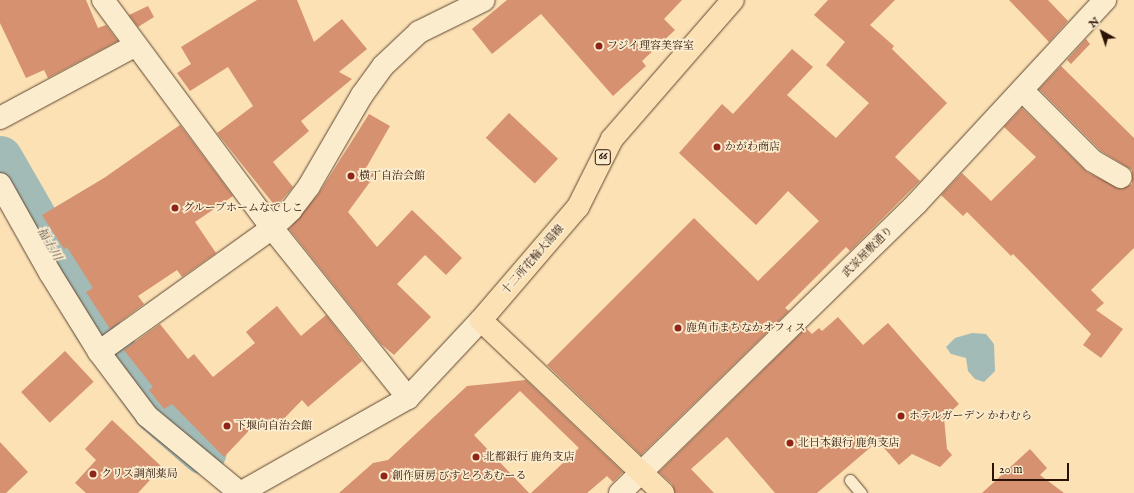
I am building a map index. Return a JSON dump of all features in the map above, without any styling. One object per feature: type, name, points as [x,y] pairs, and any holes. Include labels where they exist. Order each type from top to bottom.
[{"type":"main road","name":"十二所花輪大湯線","points":[[481,320],[578,207],[612,139],[732,0]]},
{"type":"main road","points":[[481,320],[663,493]]},
{"type":"street","points":[[103,0],[272,228],[408,398]]},
{"type":"street","points":[[99,352],[272,228],[291,210],[308,186],[362,95],[383,66],[419,32],[484,0]]},
{"type":"street","name":"武家屋敷通り","points":[[620,493],[640,471],[853,268],[918,203],[1104,0]]},
{"type":"street","points":[[0,118],[136,45]]},
{"type":"street","points":[[1022,90],[1093,161],[1121,177]]},
{"type":"street","points":[[0,184],[50,273],[99,352],[147,416],[240,493],[408,398],[481,320]]},
{"type":"lane","points":[[850,480],[861,493]]},
{"type":"water","points":[[972,333],[986,334],[994,344],[995,371],[984,382],[975,379],[968,371],[966,358],[951,354],[946,347],[955,338]]},
{"type":"building","points":[[0,0],[86,0],[98,28],[106,25],[118,41],[48,78],[44,70],[26,78],[0,23]]},
{"type":"building","points":[[257,0],[297,0],[314,42],[342,19],[367,49],[339,72],[352,79],[301,121],[309,131],[273,162],[293,187],[276,207],[217,133],[253,106],[228,67],[190,91],[177,73],[191,64],[181,47]]},
{"type":"building","points":[[507,0],[682,0],[664,19],[675,30],[642,61],[646,66],[613,96],[541,14],[492,54],[472,29]]},
{"type":"building","points":[[828,0],[895,0],[870,25],[894,46],[892,49],[947,103],[895,157],[920,181],[850,251],[846,247],[785,308],[789,311],[641,455],[547,365],[694,218],[758,281],[819,221],[788,191],[756,225],[679,153],[722,104],[733,114],[792,49],[813,67],[787,95],[836,138],[869,103],[826,65],[845,42],[814,15]]},
{"type":"building","points":[[1009,0],[1048,0],[1068,21],[1049,42]]},
{"type":"building","points":[[148,6],[154,17],[138,27],[129,15]]},
{"type":"building","points":[[1086,39],[1090,44],[1071,64],[1067,60]]},
{"type":"building","points":[[1061,66],[1134,138],[1134,248],[1091,290],[1104,303],[1096,310],[1123,329],[1101,358],[1083,345],[1091,334],[1013,254],[1011,256],[967,212],[963,216],[941,195],[962,173],[991,201],[1036,157],[1004,127],[1022,108],[1087,172],[1121,189],[1132,184],[1132,170],[1101,151],[1039,89]]},
{"type":"building","points":[[509,113],[558,159],[535,184],[486,138]]},
{"type":"building","points":[[369,114],[390,126],[366,168],[375,175],[348,212],[377,247],[412,210],[462,258],[446,275],[425,255],[397,284],[431,317],[394,355],[381,344],[289,229],[319,193]]},
{"type":"building","points":[[180,125],[233,196],[195,222],[216,253],[182,277],[177,270],[138,296],[144,304],[110,329],[86,292],[93,288],[67,247],[64,249],[42,215],[104,178]]},
{"type":"building","points":[[277,306],[301,336],[326,315],[362,361],[308,407],[302,400],[273,430],[261,418],[224,457],[172,404],[164,409],[149,390],[153,387],[124,350],[160,324],[188,359],[194,354],[213,377],[255,343],[246,332]]},
{"type":"building","points":[[838,317],[863,345],[888,323],[959,404],[944,418],[947,449],[952,455],[940,467],[912,454],[899,465],[878,441],[817,493],[775,493],[727,437],[691,469],[714,493],[675,493],[672,484],[659,472],[806,328],[812,334],[819,328],[822,331]]},
{"type":"building","points":[[65,351],[94,382],[50,423],[21,392]]},
{"type":"building","points":[[526,380],[623,472],[613,482],[607,476],[587,493],[531,493],[579,448],[520,391],[474,435],[529,493],[339,493],[373,463],[388,460],[467,386]]},
{"type":"building","points":[[112,420],[162,467],[138,493],[86,493],[75,483],[96,460],[85,449]]},
{"type":"building","points":[[0,442],[28,472],[6,493],[0,493]]},
{"type":"building","points":[[1030,449],[1047,468],[1040,475],[1064,493],[982,493]]},
{"type":"waterway","name":"福士川","points":[[0,159],[97,328]]},
{"type":"waterway","name":"福士川","points":[[114,352],[157,411],[204,452]]},
{"type":"place","name":"フジイ理容美容室","points":[[599,46]]},
{"type":"place","name":"かがわ商店","points":[[717,147]]},
{"type":"place","name":"横丁自治会館","points":[[351,176]]},
{"type":"place","name":"グループホームなでしこ","points":[[175,208]]},
{"type":"place","name":"鹿角市まちなかオフィス","points":[[678,328]]},
{"type":"place","name":"ホテルガーデン かわむら","points":[[901,416]]},
{"type":"place","name":"下堰向自治会館","points":[[227,426]]},
{"type":"place","name":"北日本銀行 鹿角支店","points":[[790,443]]},
{"type":"place","name":"北都銀行 鹿角支店","points":[[476,457]]},
{"type":"place","name":"クリス調剤薬局","points":[[93,474]]},
{"type":"place","name":"創作厨房 びすとろあむーる","points":[[384,476]]}]
